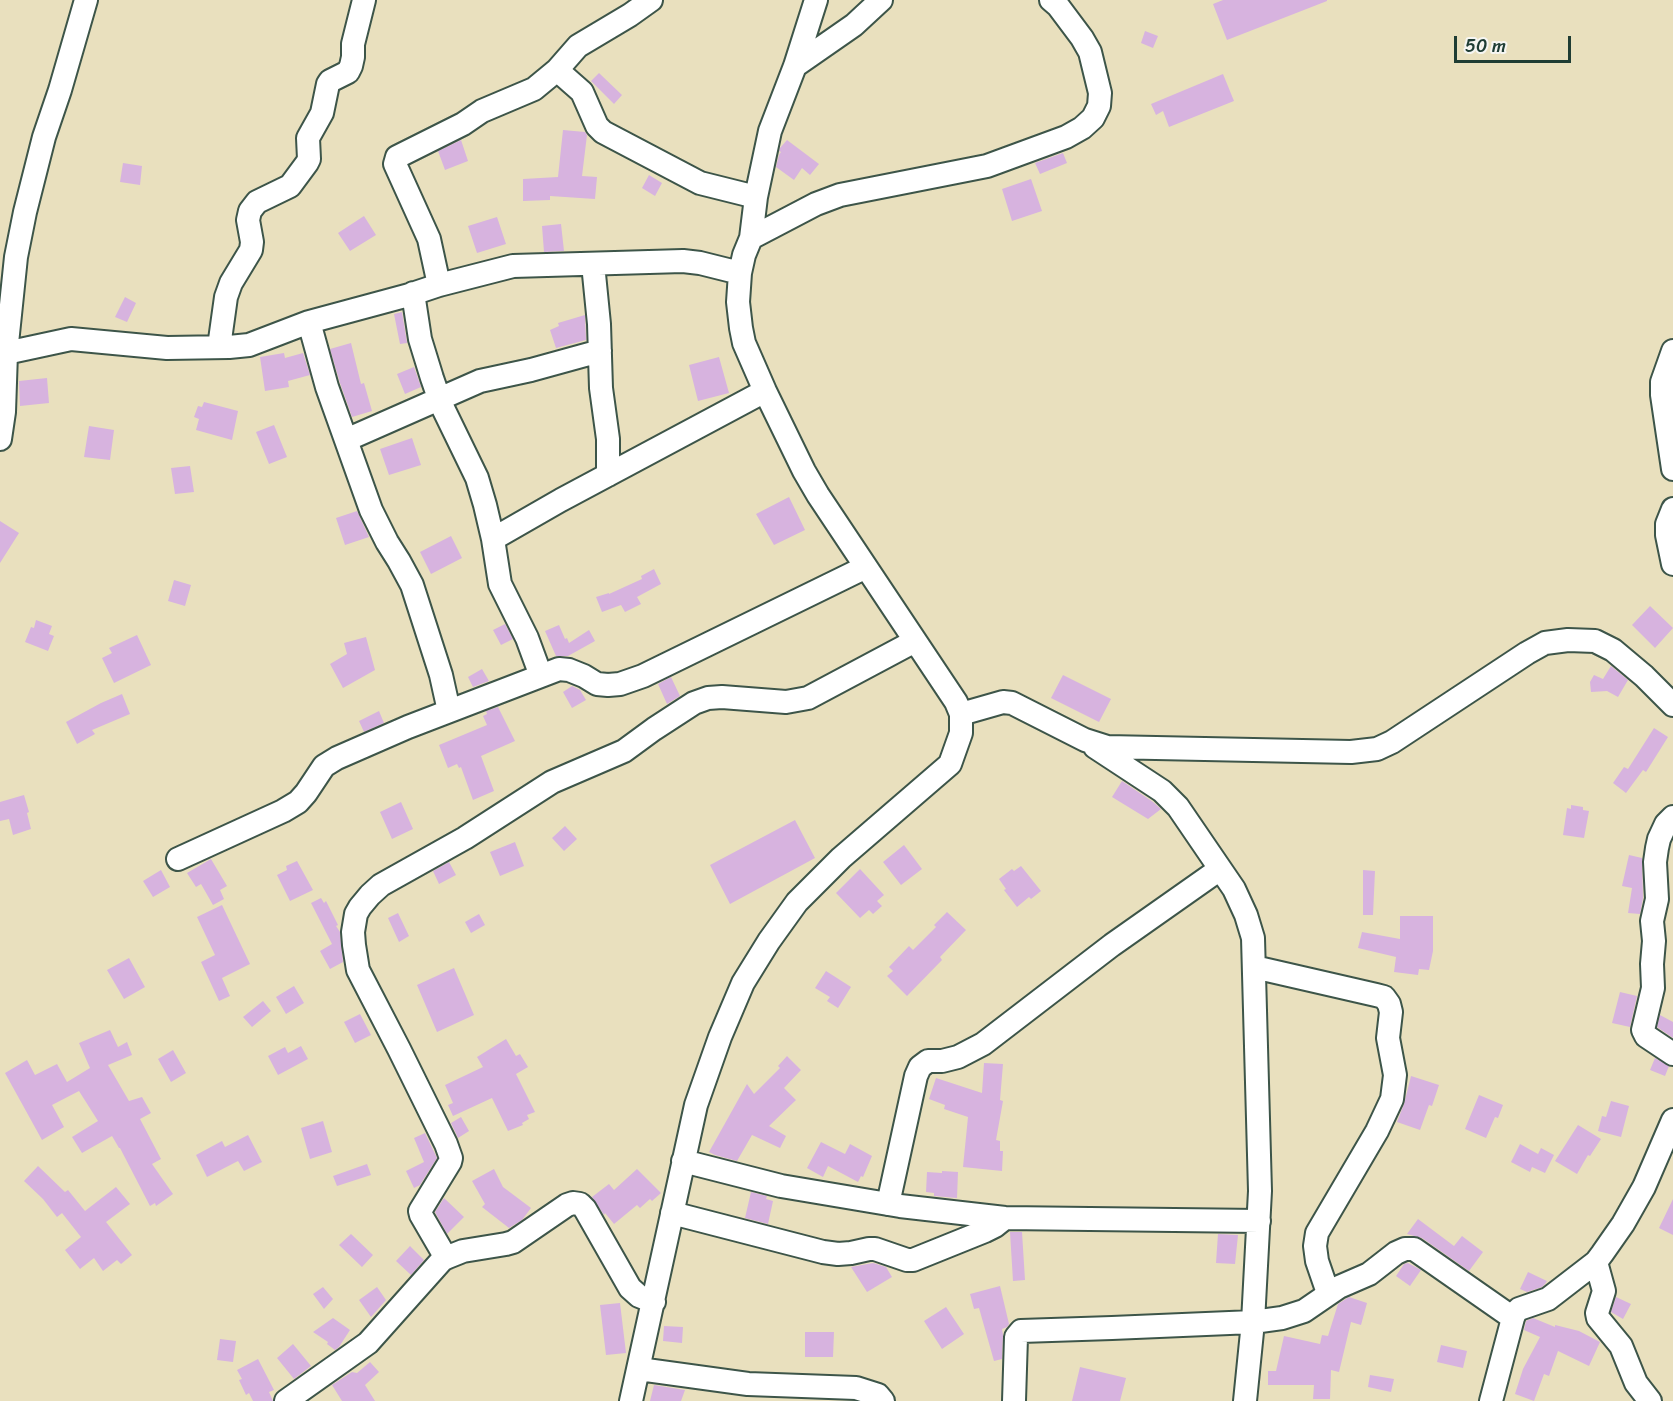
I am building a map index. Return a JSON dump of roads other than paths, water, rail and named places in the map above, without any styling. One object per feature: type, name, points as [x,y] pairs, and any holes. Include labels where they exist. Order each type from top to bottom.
[{"type":"street","points":[[0,439],[16,257],[44,137],[86,0]]},
{"type":"street","points":[[219,347],[226,297],[231,283],[251,250],[248,220],[250,211],[257,202],[294,183],[307,164],[309,159],[308,138],[322,113],[328,84],[348,72],[351,66],[353,44],[364,0]]},
{"type":"street","points":[[439,285],[429,239],[395,164],[397,157],[463,124],[482,111],[527,93],[544,82],[578,46],[651,0]]},
{"type":"street","points":[[631,1401],[696,1105],[720,1037],[743,983],[797,902],[842,858],[950,764],[961,733],[961,714],[956,702],[804,471],[765,391],[744,343],[741,328],[738,302],[740,273],[751,238],[756,197],[770,131],[795,66],[816,0]]},
{"type":"street","points":[[795,66],[854,25],[881,0]]},
{"type":"street","points":[[751,238],[816,204],[840,195],[987,166],[1066,137],[1082,128],[1093,118],[1099,106],[1100,93],[1090,51],[1058,6],[1051,0]]},
{"type":"street","points":[[557,70],[582,92],[597,126],[603,132],[700,183],[756,197]]},
{"type":"street","points":[[6,353],[71,339],[167,348],[249,345],[309,322],[513,266],[683,261],[740,273]]},
{"type":"street","points":[[593,264],[601,388],[608,439],[608,476]]},
{"type":"street","points":[[413,293],[420,339],[440,399],[477,478],[493,539],[500,584],[527,638],[541,676]]},
{"type":"street","points":[[309,322],[318,360],[377,524],[412,585],[441,675],[448,711]]},
{"type":"street","points":[[346,440],[480,381],[600,351]]},
{"type":"street","points":[[1673,351],[1662,382],[1662,395],[1673,469]]},
{"type":"street","points":[[493,539],[765,391]]},
{"type":"street","points":[[1673,509],[1666,524],[1673,564]]},
{"type":"street","points":[[178,859],[283,811],[306,794],[324,766],[408,727],[559,669],[569,670],[597,684],[608,685],[620,684],[644,676],[866,567]]},
{"type":"street","points":[[1085,740],[1107,747],[1137,748],[1351,752],[1377,749],[1392,742],[1527,653],[1545,643],[1568,640],[1594,641],[1613,650],[1673,705]]},
{"type":"street","points":[[446,1258],[420,1211],[451,1158],[358,970],[353,932],[356,914],[360,907],[381,885],[465,838],[552,782],[624,751],[694,703],[708,698],[722,697],[786,702],[808,698],[915,641]]},
{"type":"street","points":[[961,714],[1003,702],[1012,704],[1085,740],[1162,791],[1178,807],[1234,889],[1246,915],[1253,938],[1259,1221],[1253,1322],[1245,1401]]},
{"type":"street","points":[[1673,817],[1666,824],[1656,848],[1657,899],[1652,921],[1653,988],[1643,1030],[1646,1036],[1673,1054]]},
{"type":"street","points":[[888,1204],[916,1076],[920,1067],[928,1061],[958,1057],[983,1044],[1112,945],[1220,869]]},
{"type":"street","points":[[1254,967],[1376,995],[1384,998],[1389,1004],[1388,1038],[1395,1075],[1392,1099],[1377,1131],[1317,1233],[1315,1246],[1317,1261],[1328,1293]]},
{"type":"street","points":[[1491,1401],[1513,1318],[1519,1309],[1548,1299],[1596,1262],[1623,1224],[1644,1187],[1673,1120]]},
{"type":"street","points":[[683,1161],[781,1186],[888,1204],[1005,1218],[1259,1221]]},
{"type":"street","points":[[286,1401],[368,1343],[434,1268],[446,1258],[472,1249],[513,1242],[573,1203],[580,1204],[585,1209],[630,1288],[639,1296],[654,1302]]},
{"type":"street","points":[[672,1213],[823,1252],[838,1254],[875,1249],[907,1260],[914,1260],[985,1231],[1005,1218]]},
{"type":"street","points":[[1014,1401],[1016,1337],[1022,1331],[1253,1322],[1295,1315],[1328,1293],[1370,1274],[1396,1253],[1405,1249],[1414,1249],[1513,1318]]},
{"type":"street","points":[[1596,1262],[1604,1292],[1597,1312],[1598,1318],[1621,1346],[1636,1383],[1650,1401]]},
{"type":"street","points":[[639,1369],[747,1392],[856,1388],[878,1395],[883,1401]]}]
